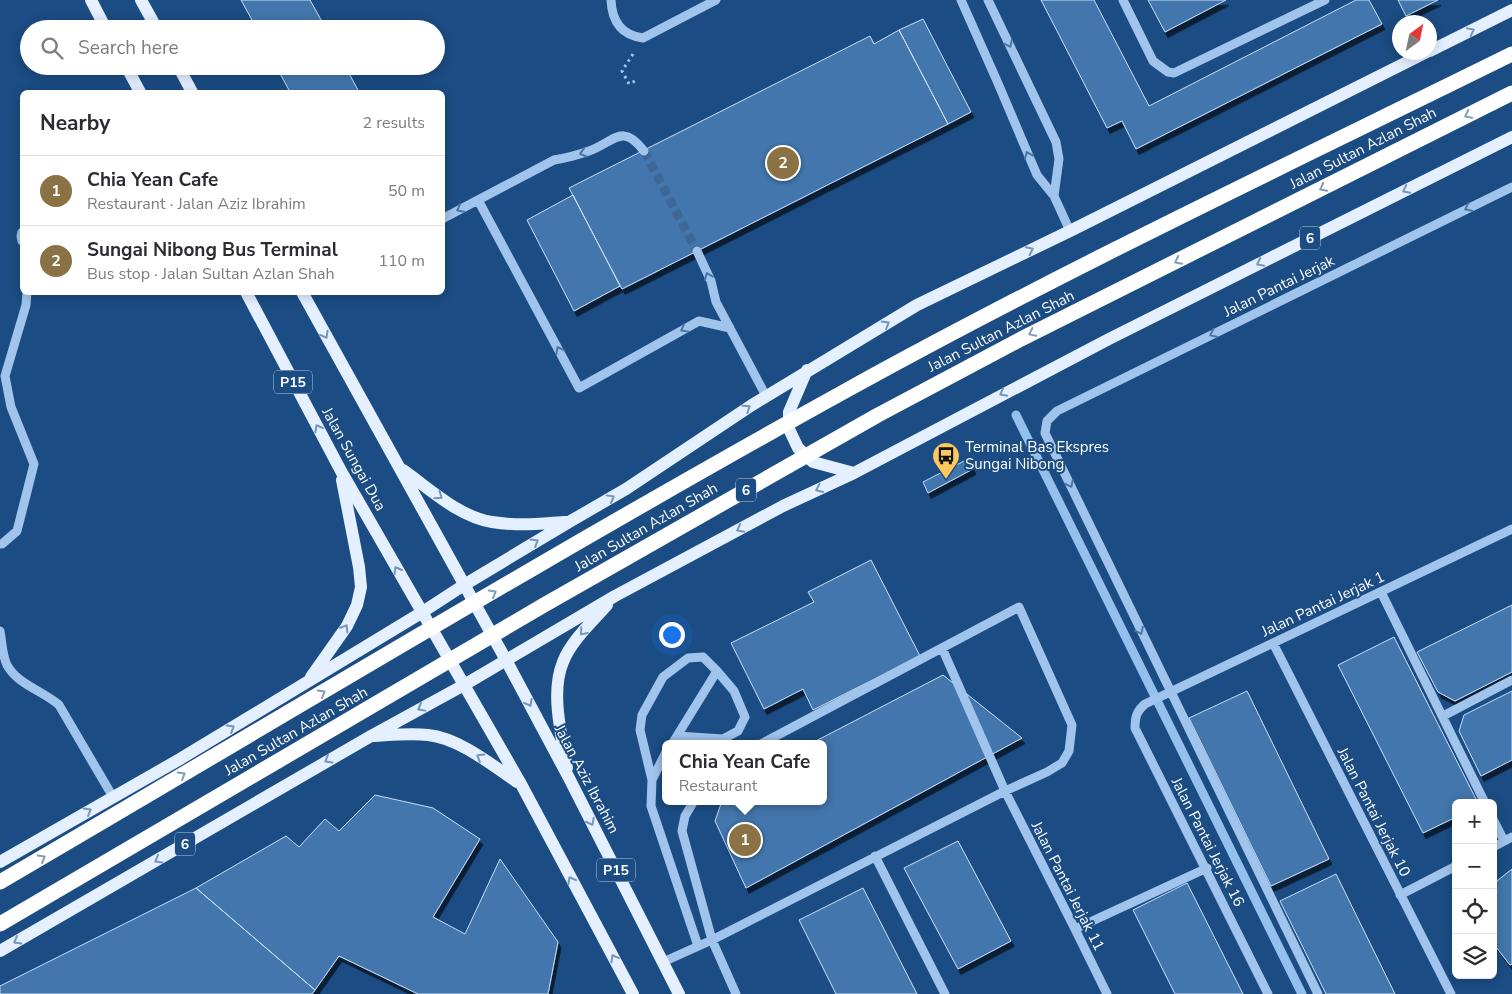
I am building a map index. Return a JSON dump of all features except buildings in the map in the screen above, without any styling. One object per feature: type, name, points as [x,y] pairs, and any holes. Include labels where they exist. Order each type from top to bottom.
[{"type":"highway","name":"Jalan Sultan Azlan Shah","points":[[0,882],[593,534],[849,389],[1136,239],[1512,54]]},
{"type":"highway","name":"Jalan Sultan Azlan Shah","points":[[0,924],[552,600],[878,415],[1021,339],[1512,93]]},
{"type":"main road","points":[[91,0],[101,20]]},
{"type":"main road","points":[[142,0],[152,20]]},
{"type":"main road","points":[[1437,48],[1512,10]]},
{"type":"main road","points":[[0,862],[180,759],[307,683],[464,585],[626,490],[766,396],[917,305],[1070,231],[1412,60]]},
{"type":"main road","points":[[131,75],[139,90]]},
{"type":"main road","points":[[183,75],[191,90]]},
{"type":"main road","name":"6","points":[[0,951],[371,736],[464,685],[615,596],[783,506],[854,473],[1100,343],[1512,137]]},
{"type":"main road","name":"Jalan Sungai Dua","points":[[248,295],[340,471],[421,613]]},
{"type":"main road","name":"P15","points":[[304,295],[506,660]]},
{"type":"main road","points":[[807,370],[789,412],[789,429],[798,448],[813,462],[854,473]]},
{"type":"main road","points":[[399,468],[444,500],[466,513],[490,522],[517,525],[569,522]]},
{"type":"main road","points":[[307,683],[347,626],[357,605],[361,587],[360,567],[340,471]]},
{"type":"main road","points":[[568,778],[557,699],[561,668],[578,637],[615,596]]},
{"type":"main road","name":"P15","points":[[421,613],[521,784],[633,994]]},
{"type":"main road","name":"Jalan Aziz Ibrahim","points":[[506,660],[679,994]]},
{"type":"main road","points":[[371,736],[430,735],[456,743],[478,755],[521,784]]},
{"type":"street","points":[[611,0],[614,18],[622,30],[632,37],[643,38],[716,0]]},
{"type":"street","points":[[961,0],[1037,175],[1054,196],[1070,231]]},
{"type":"street","points":[[988,0],[1056,142],[1059,159],[1054,196]]},
{"type":"street","points":[[1123,0],[1153,61],[1161,68],[1174,73],[1325,0]]},
{"type":"street","points":[[445,217],[554,160],[590,151],[616,137],[626,136],[636,140],[644,151]]},
{"type":"street","name":"Jalan Pantai Jerjak","points":[[1170,692],[1045,433],[1047,421],[1057,411],[1512,187]]},
{"type":"street","points":[[478,200],[579,388],[700,321],[730,328]]},
{"type":"street","points":[[697,250],[711,281],[716,302],[766,396]]},
{"type":"street","points":[[0,544],[17,531],[34,464],[11,407],[5,376],[26,305],[27,295]]},
{"type":"street","name":"Jalan Pantai Jerjak 1","points":[[1145,704],[1512,529]]},
{"type":"street","points":[[1381,592],[1483,799]]},
{"type":"street","points":[[663,962],[712,940],[1005,791],[1047,772],[1062,763],[1070,751],[1072,725],[1019,608],[769,740]]},
{"type":"street","points":[[0,631],[6,664],[14,675],[31,687],[49,696],[59,705],[114,797]]},
{"type":"street","name":"Jalan Pantai Jerjak 10","points":[[1273,643],[1452,994]]},
{"type":"street","name":"Jalan Pantai Jerjak 11","points":[[942,648],[1005,791],[1107,994]]},
{"type":"street","points":[[674,740],[723,739],[738,731],[745,717],[734,691],[703,657],[688,658],[663,677],[642,715],[640,730],[652,780],[651,806],[698,946]]},
{"type":"street","points":[[674,740],[717,671]]},
{"type":"street","points":[[1443,716],[1512,680]]},
{"type":"street","points":[[1170,692],[1318,994]]},
{"type":"street","name":"Jalan Pantai Jerjak 16","points":[[1145,704],[1135,717],[1136,728],[1268,994]]},
{"type":"street","points":[[652,780],[662,760]]},
{"type":"street","points":[[692,805],[685,816],[682,831],[712,940],[736,994]]},
{"type":"street","points":[[1497,825],[1508,840]]},
{"type":"street","points":[[876,856],[945,994]]},
{"type":"street","points":[[1075,929],[1206,868]]},
{"type":"street","points":[[1400,895],[1452,868]]},
{"type":"path","points":[[635,81],[629,84],[622,71],[643,38]]},
{"type":"waterway","points":[[1016,415],[1302,994]]},
{"type":"tunnel","points":[[644,151],[697,251]]},
{"type":"place","name":"Sungai Nibong Bus Terminal","points":[[783,163]]},
{"type":"place","name":"Terminal Bas Ekspres Sungai Nibong","points":[[946,480]]},
{"type":"place","name":"Chia Yean Cafe","points":[[745,840]]}]
